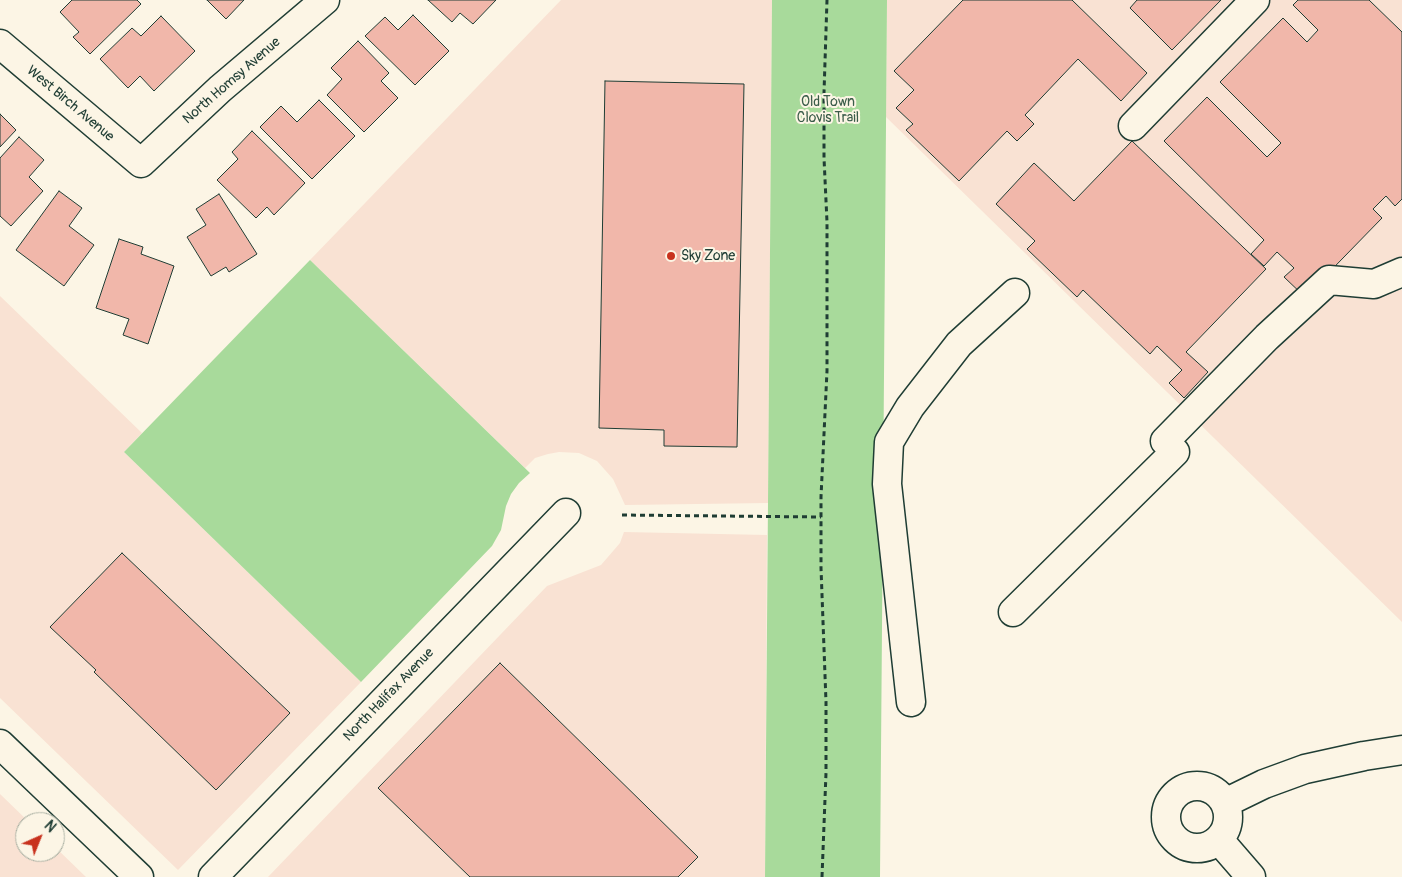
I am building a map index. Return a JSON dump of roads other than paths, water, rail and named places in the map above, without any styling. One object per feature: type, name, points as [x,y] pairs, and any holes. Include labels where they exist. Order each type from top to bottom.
[{"type":"street","name":"North Homsy Avenue","points":[[141,163],[220,89],[325,0]]},
{"type":"street","points":[[1132,126],[1255,0]]},
{"type":"street","name":"West Birch Avenue","points":[[0,44],[141,163]]},
{"type":"street","points":[[1013,612],[1170,446],[1267,337],[1329,280],[1374,284],[1402,272]]},
{"type":"street","points":[[911,702],[887,484],[889,442],[910,407],[959,344],[1015,293]]},
{"type":"street","name":"North Halifax Avenue","points":[[213,877],[566,513]]},
{"type":"street","points":[[0,744],[139,877]]},
{"type":"street","points":[[1225,803],[1264,784],[1305,770],[1364,756],[1402,750]]},
{"type":"street","points":[[1195,786],[1213,790],[1225,803],[1228,812],[1228,822],[1225,832],[1211,846],[1201,849],[1181,845],[1168,830],[1165,820],[1166,809],[1170,800],[1177,792],[1186,787],[1195,786]]},
{"type":"street","points":[[1219,840],[1251,877]]},
{"type":"place","name":"Sky Zone","points":[[671,256]]},
{"type":"park label","name":"Old Town Clovis Trail","points":[[828,110]]}]
